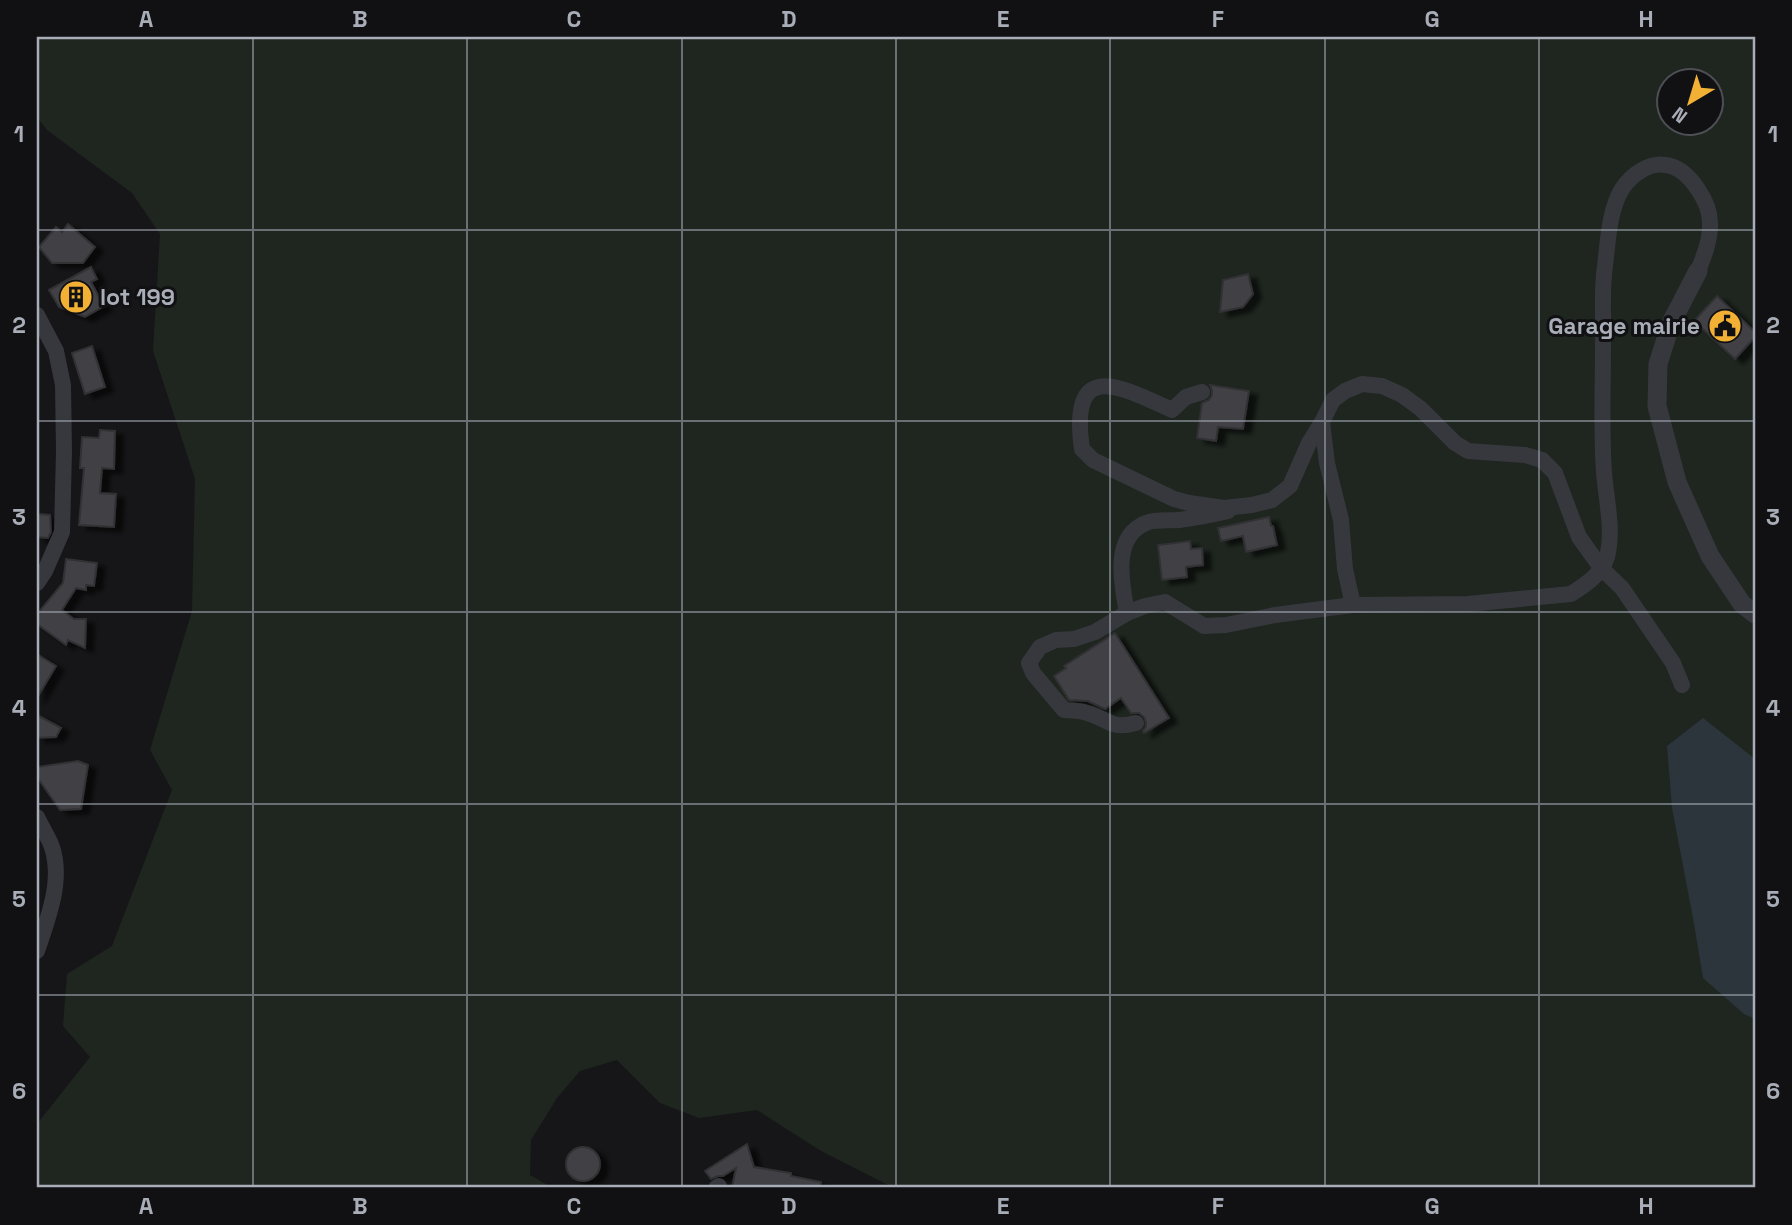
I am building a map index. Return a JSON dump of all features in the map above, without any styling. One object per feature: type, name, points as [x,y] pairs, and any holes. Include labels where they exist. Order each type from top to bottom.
[{"type":"street","points":[[1136,723],[1124,726],[1110,724],[1088,713],[1064,710],[1032,673],[1029,663],[1040,647],[1056,640],[1074,639],[1095,632],[1127,613],[1166,602],[1203,626],[1226,625],[1275,615],[1353,605],[1468,604],[1571,594],[1585,585],[1604,563],[1610,536],[1604,471],[1604,269],[1616,204],[1622,188],[1634,175],[1648,166],[1667,164],[1684,173],[1703,195],[1710,223],[1706,253],[1671,323],[1658,364],[1657,406],[1677,482],[1710,556],[1742,604],[1755,614]]},
{"type":"street","points":[[37,315],[55,351],[63,385],[64,451],[62,532],[37,583]]},
{"type":"street","points":[[1127,613],[1121,563],[1124,545],[1134,532],[1146,523],[1209,516],[1272,500],[1290,486],[1332,400],[1362,384],[1382,386],[1402,395],[1421,409],[1455,443],[1468,451],[1525,455],[1542,460],[1555,473],[1579,537],[1604,563],[1622,588],[1673,663],[1682,685]]},
{"type":"street","points":[[1202,392],[1186,397],[1172,410],[1125,389],[1108,386],[1096,388],[1087,393],[1081,403],[1079,419],[1082,449],[1093,460],[1174,499],[1224,508],[1252,506]]},
{"type":"street","points":[[1322,422],[1327,463],[1341,520],[1345,569],[1353,605]]},
{"type":"street","points":[[37,817],[51,844],[56,866],[56,884],[37,951]]},
{"type":"shaded area","points":[[37,37],[1755,37],[1755,1188],[894,1188],[821,1151],[757,1110],[699,1118],[660,1103],[617,1060],[580,1071],[557,1098],[531,1140],[530,1175],[553,1188],[37,1188],[37,1124],[90,1057],[63,1026],[67,974],[112,946],[172,790],[150,750],[192,611],[195,479],[153,351],[160,234],[132,193],[47,130],[37,117]]},
{"type":"shaded area","points":[[1703,718],[1755,759],[1755,1019],[1744,1014],[1703,978],[1672,808],[1667,746]]},
{"type":"building","points":[[68,224],[95,247],[83,263],[52,263],[39,247],[56,227],[62,232]]},
{"type":"building","name":"lot 199","points":[[91,267],[97,279],[91,282],[104,306],[85,317],[59,307],[49,290]]},
{"type":"building","points":[[1248,274],[1253,294],[1243,307],[1220,312],[1223,280]]},
{"type":"building","name":"Garage mairie","points":[[1717,296],[1755,332],[1755,337],[1735,359],[1694,321]]},
{"type":"building","points":[[92,346],[105,387],[85,394],[72,353]]},
{"type":"building","points":[[1210,385],[1249,391],[1243,429],[1218,427],[1216,441],[1197,438],[1202,403],[1212,395]]},
{"type":"building","points":[[100,430],[115,431],[114,469],[102,468],[100,493],[116,494],[114,527],[79,525],[84,468],[80,468],[82,437],[99,438]]},
{"type":"building","points":[[37,514],[50,515],[51,532],[48,538],[37,537]]},
{"type":"building","points":[[1269,517],[1277,545],[1246,552],[1243,536],[1221,541],[1218,528]]},
{"type":"building","points":[[1190,541],[1191,549],[1202,548],[1203,565],[1186,567],[1187,577],[1162,580],[1158,545]]},
{"type":"building","points":[[66,559],[97,563],[94,586],[86,585],[86,590],[76,588],[62,610],[74,619],[86,619],[85,648],[68,640],[66,645],[37,624],[37,614],[63,583]]},
{"type":"building","points":[[1115,633],[1169,718],[1144,733],[1144,717],[1139,713],[1131,713],[1121,698],[1105,709],[1088,701],[1069,700],[1054,676],[1066,668],[1064,666]]},
{"type":"building","points":[[37,654],[56,666],[37,698]]},
{"type":"building","points":[[37,715],[61,728],[56,737],[37,738]]},
{"type":"building","points":[[78,761],[88,765],[81,809],[60,810],[37,777],[37,767]]},
{"type":"building","points":[[747,1144],[754,1167],[791,1173],[791,1176],[821,1182],[820,1188],[732,1188],[736,1168],[711,1179],[705,1171]]},
{"type":"building","points":[[583,1147],[595,1152],[600,1164],[595,1176],[583,1181],[571,1176],[566,1164],[571,1152]]},
{"type":"place","name":"lot 199","points":[[76,297]]},
{"type":"place","name":"Garage mairie","points":[[1725,326]]}]
